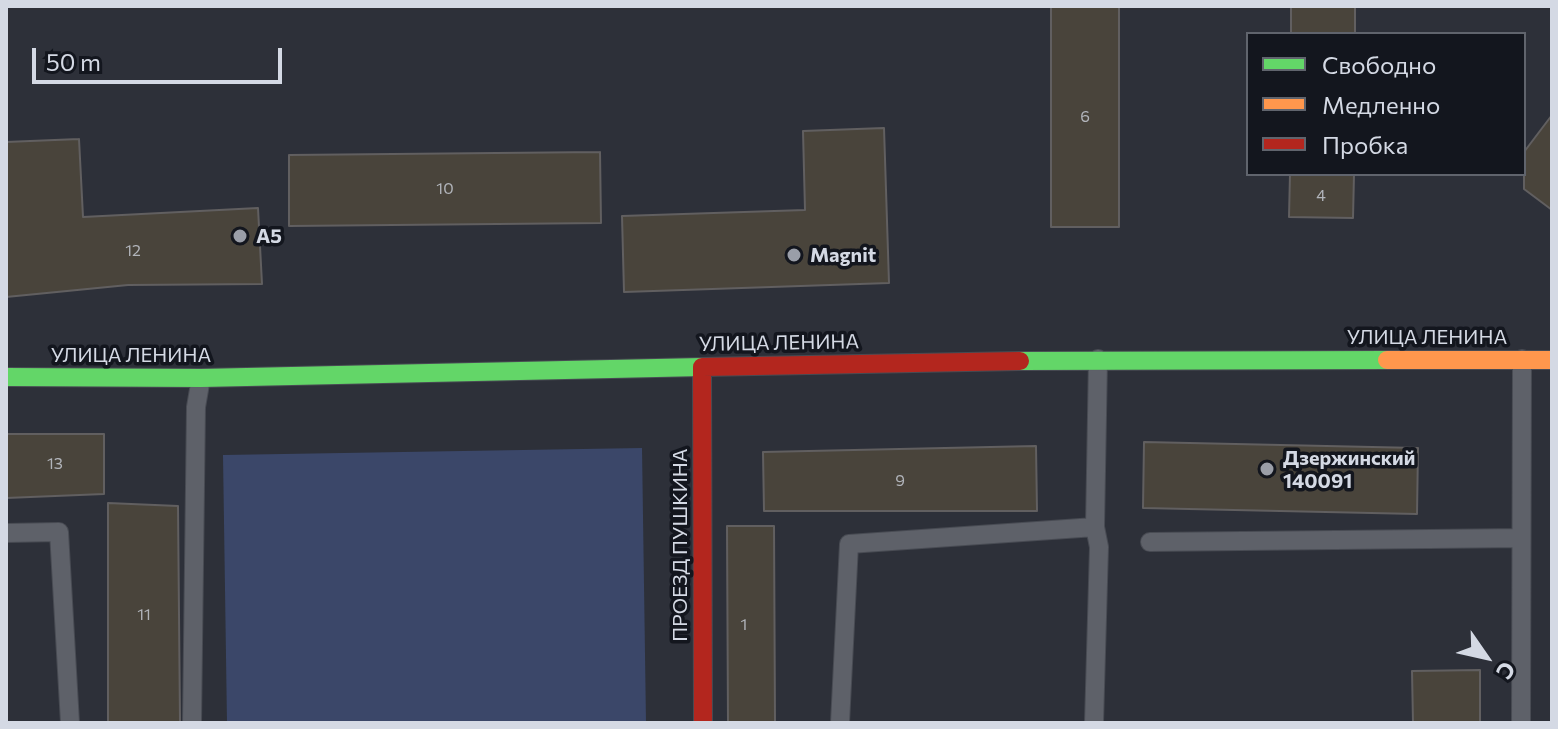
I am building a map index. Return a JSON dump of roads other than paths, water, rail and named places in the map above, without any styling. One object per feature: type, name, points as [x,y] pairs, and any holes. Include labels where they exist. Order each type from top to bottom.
[{"type":"street","name":"УЛИЦА ЛЕНИНА","points":[[6,377],[201,378],[1098,359],[1552,360]]},
{"type":"street","name":"ПРОЕЗД ПУШКИНА","points":[[702,367],[703,723]]},
{"type":"lane","points":[[1094,723],[1099,547],[1095,527],[1098,359]]},
{"type":"lane","points":[[1521,723],[1522,359]]},
{"type":"lane","points":[[192,723],[196,407],[201,378]]},
{"type":"lane","points":[[840,723],[849,544],[1095,527]]},
{"type":"lane","points":[[6,533],[59,532],[70,723]]},
{"type":"lane","points":[[1150,542],[1521,538]]},
{"type":"place","name":"А5","points":[[240,236]]},
{"type":"place","name":"Magnit","points":[[794,255]]},
{"type":"place","name":"Дзержинский 140091","points":[[1267,469]]}]
